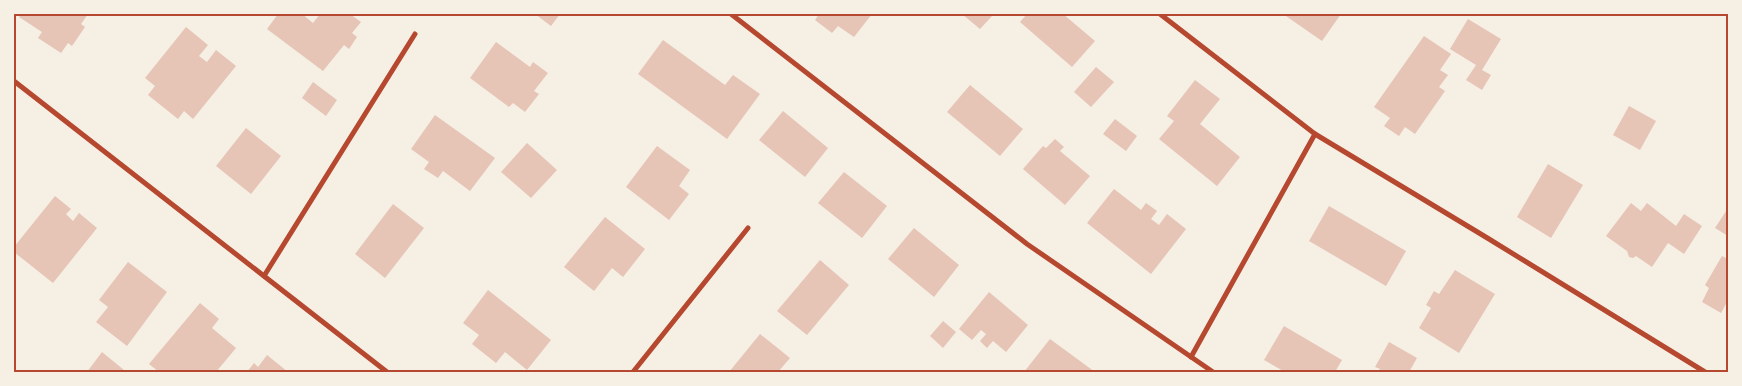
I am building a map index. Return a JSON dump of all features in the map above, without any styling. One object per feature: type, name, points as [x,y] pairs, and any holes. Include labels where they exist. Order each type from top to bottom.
[{"type":"street","points":[[731,14],[1027,244],[1212,372]]},
{"type":"street","points":[[1160,14],[1315,134],[1490,239],[1705,372]]},
{"type":"street","points":[[264,276],[415,34]]},
{"type":"street","points":[[14,81],[387,372]]},
{"type":"street","points":[[1191,358],[1315,134]]},
{"type":"street","points":[[633,372],[748,228]]},
{"type":"building","points":[[21,14],[88,14],[81,24],[85,27],[72,46],[68,43],[61,53],[38,38],[42,32],[19,17]]},
{"type":"building","points":[[278,14],[302,14],[313,23],[320,14],[350,14],[361,22],[352,33],[357,37],[349,49],[344,45],[323,71],[267,29]]},
{"type":"building","points":[[535,14],[560,14],[551,26]]},
{"type":"building","points":[[819,14],[872,14],[854,37],[838,26],[832,33],[815,20]]},
{"type":"building","points":[[962,14],[994,14],[980,29]]},
{"type":"building","points":[[1027,14],[1063,14],[1095,41],[1072,67],[1020,22]]},
{"type":"building","points":[[1283,14],[1341,14],[1322,41]]},
{"type":"building","points":[[1468,19],[1501,39],[1482,70],[1491,75],[1482,90],[1466,80],[1476,65],[1450,49]]},
{"type":"building","points":[[186,27],[208,45],[199,56],[207,62],[216,50],[236,66],[193,119],[184,111],[178,119],[148,95],[155,86],[145,78]]},
{"type":"building","points":[[1424,36],[1451,54],[1440,70],[1448,75],[1439,87],[1445,91],[1415,134],[1405,127],[1399,136],[1384,126],[1390,118],[1374,107]]},
{"type":"building","points":[[663,40],[725,85],[733,75],[760,94],[727,139],[638,74]]},
{"type":"building","points":[[496,42],[530,67],[533,62],[548,73],[534,91],[539,94],[525,112],[513,103],[509,107],[470,78]]},
{"type":"building","points":[[1096,67],[1114,82],[1091,107],[1074,92]]},
{"type":"building","points":[[1195,80],[1220,99],[1200,124],[1240,157],[1217,186],[1159,139],[1174,121],[1167,116]]},
{"type":"building","points":[[313,82],[337,100],[326,116],[302,98]]},
{"type":"building","points":[[970,85],[1023,129],[1000,156],[947,112]]},
{"type":"building","points":[[1629,106],[1656,121],[1640,150],[1613,135]]},
{"type":"building","points":[[783,111],[828,148],[805,177],[759,140]]},
{"type":"building","points":[[435,115],[495,158],[470,191],[443,171],[438,178],[424,169],[429,162],[411,149]]},
{"type":"building","points":[[1115,119],[1137,136],[1126,151],[1103,134]]},
{"type":"building","points":[[246,128],[281,156],[251,194],[216,166]]},
{"type":"building","points":[[1055,139],[1064,147],[1060,151],[1090,176],[1065,205],[1023,169],[1043,146],[1046,148]]},
{"type":"building","points":[[527,143],[557,170],[531,198],[501,172]]},
{"type":"building","points":[[657,146],[690,170],[679,186],[689,194],[669,220],[626,187]]},
{"type":"building","points":[[1548,164],[1583,185],[1551,238],[1517,217]]},
{"type":"building","points":[[844,172],[887,206],[862,238],[818,203]]},
{"type":"building","points":[[1114,189],[1141,210],[1146,203],[1157,211],[1151,219],[1159,225],[1167,214],[1186,229],[1151,274],[1087,223]]},
{"type":"building","points":[[55,196],[71,209],[66,214],[73,221],[79,213],[97,228],[53,283],[14,252],[14,247]]},
{"type":"building","points":[[1631,203],[1641,211],[1647,203],[1676,226],[1684,214],[1702,226],[1684,254],[1668,243],[1652,267],[1636,256],[1633,258],[1629,257],[1627,251],[1606,236]]},
{"type":"building","points":[[393,204],[424,228],[385,278],[355,254]]},
{"type":"building","points":[[1329,206],[1406,251],[1386,286],[1309,241]]},
{"type":"building","points":[[1728,208],[1728,236],[1715,228]]},
{"type":"building","points":[[605,217],[645,249],[623,277],[612,268],[594,291],[564,267]]},
{"type":"building","points":[[914,228],[959,265],[934,297],[888,259]]},
{"type":"building","points":[[1722,256],[1728,259],[1728,302],[1721,313],[1702,302],[1709,288],[1705,285]]},
{"type":"building","points":[[820,260],[849,285],[807,335],[777,311]]},
{"type":"building","points":[[128,262],[167,292],[127,346],[96,322],[108,307],[99,300]]},
{"type":"building","points":[[1455,270],[1495,294],[1459,353],[1419,328],[1431,308],[1426,305],[1434,291],[1439,294]]},
{"type":"building","points":[[488,290],[551,340],[527,370],[505,352],[496,363],[472,344],[479,335],[463,323]]},
{"type":"building","points":[[989,292],[1028,325],[1006,352],[993,341],[987,348],[980,341],[986,334],[981,330],[972,340],[959,329]]},
{"type":"building","points":[[200,303],[219,319],[212,328],[236,348],[216,372],[159,372],[149,364]]},
{"type":"building","points":[[943,321],[956,332],[943,348],[930,336]]},
{"type":"building","points":[[1284,326],[1342,360],[1335,372],[1285,372],[1264,360]]},
{"type":"building","points":[[760,334],[790,358],[778,372],[729,372]]},
{"type":"building","points":[[1050,339],[1095,372],[1024,372]]},
{"type":"building","points":[[1389,342],[1417,358],[1409,372],[1378,372],[1380,369],[1375,367]]},
{"type":"building","points":[[102,352],[124,370],[122,372],[87,372]]},
{"type":"building","points":[[267,355],[288,372],[247,372],[254,363],[258,367]]}]
